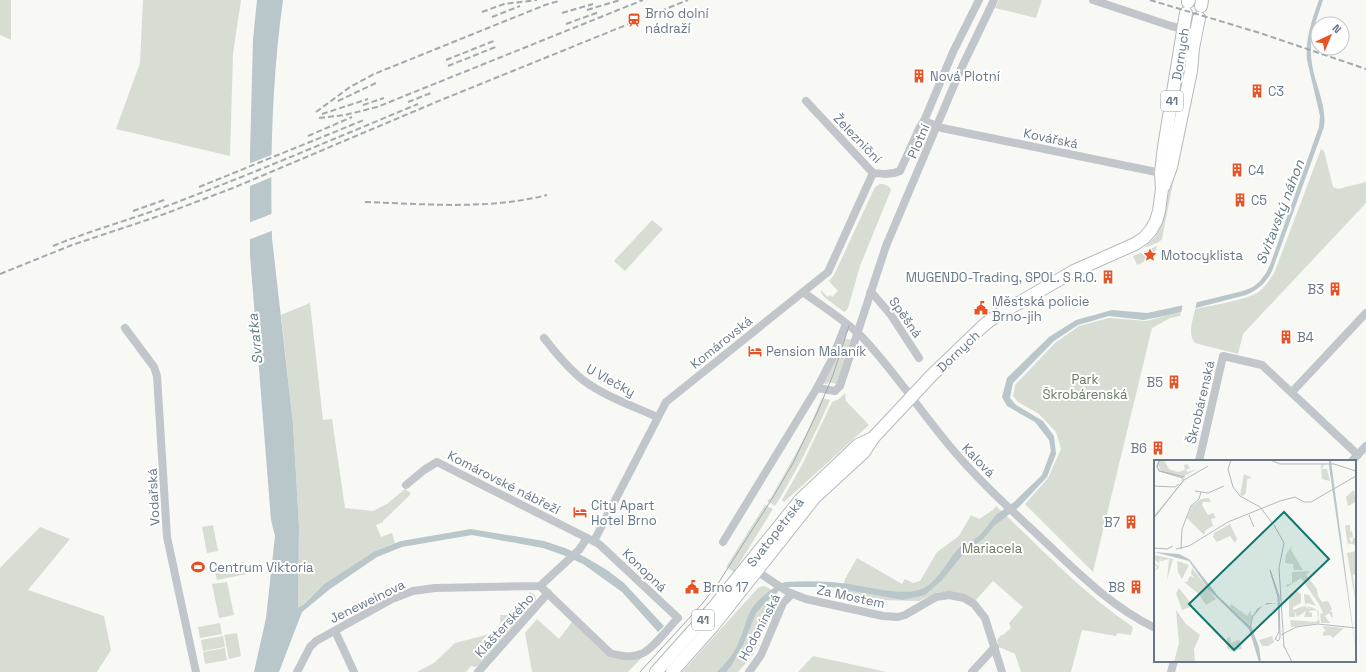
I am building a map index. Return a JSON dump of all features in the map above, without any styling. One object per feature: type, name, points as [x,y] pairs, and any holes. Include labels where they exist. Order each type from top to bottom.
[{"type":"main road","name":"Dornych","points":[[787,531],[815,497],[864,452],[873,438],[948,360],[990,320],[1080,268],[1142,240],[1152,230],[1159,211],[1162,189],[1161,173],[1164,147],[1188,5]]},
{"type":"main road","name":"Dornych","points":[[1162,189],[1171,167],[1191,71],[1193,48],[1201,8]]},
{"type":"main road","name":"Svatopetrská","points":[[672,672],[714,626],[784,518],[808,490],[858,445],[873,438]]},
{"type":"main road","name":"Svatopetrská","points":[[656,672],[787,531]]},
{"type":"street","name":"Plotní","points":[[900,171],[979,0]]},
{"type":"street","name":"Plotní","points":[[870,293],[881,259],[960,71],[994,0]]},
{"type":"street","points":[[1093,0],[1171,26],[1183,28]]},
{"type":"street","name":"Železniční","points":[[806,101],[874,173],[886,174],[900,171]]},
{"type":"street","name":"Kovářská","points":[[924,121],[937,126],[1161,173]]},
{"type":"street","name":"Komárovská","points":[[591,539],[625,481],[666,402],[825,275],[830,268],[874,173]]},
{"type":"street","name":"Kalová","points":[[803,292],[857,332],[892,371],[952,449],[1019,517],[1107,598],[1154,627]]},
{"type":"street","points":[[817,388],[833,391],[838,389],[870,293]]},
{"type":"street","name":"Spěšná","points":[[870,293],[884,305],[919,358]]},
{"type":"street","points":[[1292,392],[1366,313]]},
{"type":"street","points":[[724,542],[817,388],[832,359],[846,324]]},
{"type":"street","name":"Vodařská","points":[[124,328],[154,367],[157,376],[167,537],[196,672]]},
{"type":"street","name":"U Vlečky","points":[[544,338],[578,376],[599,390],[657,417]]},
{"type":"street","name":"Škrobárenská","points":[[1199,460],[1223,356],[1262,365],[1292,392],[1355,458]]},
{"type":"street","points":[[1355,458],[1366,446]]},
{"type":"street","name":"Komárovské nábřeží","points":[[406,485],[424,470],[437,462],[591,539]]},
{"type":"street","points":[[548,593],[540,586],[591,539]]},
{"type":"street","name":"Konopná","points":[[548,593],[610,653],[623,656],[643,653],[656,642],[678,618],[599,544],[591,539]]},
{"type":"street","name":"Za Mostem","points":[[752,568],[790,593],[806,599],[884,616],[898,617],[905,615],[936,597],[949,596],[964,598],[974,604],[985,618],[1002,672]]},
{"type":"street","name":"Jeneweinova","points":[[297,672],[310,647],[316,641],[392,600],[414,591],[435,588],[540,586]]},
{"type":"street","name":"Klášterského","points":[[478,672],[548,593]]},
{"type":"street","name":"Hodonínská","points":[[749,672],[761,655],[783,604],[790,593]]},
{"type":"street","points":[[334,631],[354,672]]},
{"type":"street","points":[[972,672],[995,647]]},
{"type":"street","points":[[1171,672],[1174,662]]},
{"type":"green space","points":[[0,0],[11,0],[11,40],[0,35]]},
{"type":"green space","points":[[143,0],[241,0],[233,54],[230,156],[116,129],[140,63]]},
{"type":"green space","points":[[999,0],[1042,0],[1036,18],[995,8]]},
{"type":"green space","points":[[1321,149],[1324,151],[1333,187],[1338,189],[1366,182],[1366,203],[1243,334],[1238,354],[1195,343],[1191,335],[1191,331],[1195,309],[1236,301],[1251,296],[1265,286],[1275,271]]},
{"type":"green space","points":[[1176,156],[1178,157],[1162,239],[1159,242],[1144,248],[1155,237],[1162,225]]},
{"type":"green space","points":[[880,184],[888,186],[891,190],[860,266],[848,308],[844,312],[823,296],[821,290],[828,297],[830,295],[832,297],[838,291],[829,281],[834,275],[875,187]]},
{"type":"green space","points":[[652,220],[663,229],[625,271],[614,261]]},
{"type":"green space","points":[[1157,246],[1154,257],[1137,265],[1133,256]]},
{"type":"green space","points":[[310,303],[323,420],[332,419],[345,508],[373,511],[387,504],[405,489],[411,493],[383,522],[376,525],[381,537],[392,533],[395,543],[375,551],[324,584],[298,609],[299,526],[293,424],[281,315]]},
{"type":"green space","name":"Park Škrobárenská","points":[[1181,312],[1180,316],[1170,318],[1152,328],[1093,572],[1025,504],[1048,478],[1061,449],[1056,432],[1039,414],[1018,402],[1013,396],[1015,385],[1055,343],[1079,326],[1109,318],[1146,321]]},
{"type":"green space","points":[[844,338],[851,340],[837,384],[835,386],[836,384],[829,382],[827,384],[822,383]]},
{"type":"green space","points":[[845,393],[846,401],[869,425],[784,502],[782,500],[802,465],[832,402],[839,399]]},
{"type":"green space","points":[[822,398],[830,400],[804,454],[775,506],[767,501],[771,498],[805,437]]},
{"type":"green space","points":[[765,505],[773,509],[734,572],[726,567]]},
{"type":"green space","name":"Mariacela","points":[[996,506],[1079,585],[1114,614],[1133,627],[1131,635],[1117,633],[1116,636],[1082,630],[1071,672],[1021,672],[1015,654],[999,647],[997,640],[1011,628],[1009,623],[1023,607],[993,581],[975,601],[953,592],[938,592],[919,601],[880,600],[842,594],[845,579],[857,558],[902,584],[905,579],[913,583],[920,581],[937,552],[959,536],[971,515],[979,519],[993,510]]},
{"type":"green space","points":[[213,525],[218,551],[207,553],[202,527]]},
{"type":"green space","points":[[40,527],[70,539],[28,590],[104,616],[111,650],[97,672],[0,672],[0,568]]},
{"type":"green space","points":[[244,562],[247,574],[217,580],[214,568]]},
{"type":"green space","points":[[227,582],[234,615],[219,618],[212,584]]},
{"type":"green space","points":[[763,586],[778,594],[778,606],[772,620],[769,619],[753,655],[738,672],[682,672],[758,588]]},
{"type":"green space","points":[[529,592],[534,594],[536,598],[535,604],[480,665],[475,667],[471,666],[466,672],[417,672],[434,663],[455,643],[501,631],[500,615],[513,615],[523,612],[523,609],[527,608],[527,603],[531,602]]},
{"type":"green space","points":[[537,619],[559,639],[572,622],[606,655],[628,655],[652,647],[628,672],[532,672],[525,633]]},
{"type":"green space","points":[[220,623],[222,634],[200,638],[198,627]]},
{"type":"green space","points":[[237,633],[241,656],[229,659],[224,635]]},
{"type":"green space","points":[[223,636],[225,647],[203,651],[201,640]]},
{"type":"green space","points":[[225,648],[227,660],[205,664],[203,652]]},
{"type":"green space","points":[[813,656],[887,672],[798,672]]},
{"type":"shaded area","points":[[257,0],[283,0],[274,89],[271,179],[272,238],[293,424],[299,526],[298,608],[324,584],[375,551],[401,541],[471,529],[544,541],[585,557],[607,570],[624,583],[664,626],[658,632],[622,592],[583,564],[543,548],[472,535],[402,547],[377,557],[330,589],[302,612],[279,672],[254,672],[266,618],[275,536],[271,520],[250,255],[250,153],[253,40]]},
{"type":"shaded area","points":[[1319,0],[1323,0],[1318,16],[1314,15]]},
{"type":"shaded area","points":[[1310,30],[1310,56],[1324,111],[1324,127],[1272,271],[1264,283],[1246,295],[1169,315],[1144,320],[1109,316],[1078,325],[1054,341],[1013,383],[1010,398],[1016,405],[1043,421],[1054,436],[1056,454],[1047,477],[1019,507],[995,525],[983,539],[965,552],[942,580],[925,595],[903,600],[831,587],[790,587],[779,591],[756,613],[743,645],[731,666],[726,672],[717,672],[733,654],[752,608],[765,594],[776,587],[785,582],[814,581],[841,583],[902,592],[922,589],[934,581],[963,544],[968,547],[969,544],[981,534],[996,515],[1014,502],[1042,475],[1051,451],[1049,440],[1035,422],[1007,406],[1002,397],[1007,378],[1049,337],[1076,320],[1112,310],[1147,313],[1243,291],[1253,287],[1260,281],[1270,265],[1319,127],[1320,116],[1307,60],[1307,45]]},
{"type":"pier","points":[[274,154],[274,176],[248,187],[248,164]]},
{"type":"pier","points":[[274,213],[274,230],[248,240],[248,223]]},
{"type":"pier","points":[[1197,301],[1195,310],[1181,314],[1183,303]]},
{"type":"tram line","points":[[640,672],[702,604],[719,582],[773,497],[793,463],[817,413],[833,375],[849,326]]},
{"type":"railway","points":[[482,12],[504,4],[537,0]]},
{"type":"railway","points":[[587,10],[620,0]]},
{"type":"railway","points":[[319,118],[345,115],[377,107],[643,0]]},
{"type":"railway","points":[[0,274],[72,245],[159,216],[233,188],[441,100],[688,0]]},
{"type":"railway","points":[[1150,0],[1260,33],[1366,69]]},
{"type":"railway","points":[[316,112],[350,87],[374,74],[545,5],[559,1]]},
{"type":"railway","points":[[562,13],[593,4]]},
{"type":"railway","points":[[492,17],[520,6]]},
{"type":"railway","points":[[566,24],[599,12]]},
{"type":"railway","points":[[446,60],[496,40]]},
{"type":"railway","points":[[448,66],[498,46]]},
{"type":"railway","points":[[338,101],[378,82]]},
{"type":"railway","points":[[408,102],[431,93]]},
{"type":"railway","points":[[363,105],[384,98]]},
{"type":"railway","points":[[322,114],[368,99]]},
{"type":"railway","points":[[53,246],[156,210],[288,158],[418,104]]},
{"type":"railway","points":[[308,136],[352,117]]},
{"type":"railway","points":[[199,187],[364,120]]},
{"type":"railway","points":[[365,202],[457,205],[502,203],[547,195]]},
{"type":"railway","points":[[133,211],[167,199]]},
{"type":"place","name":"Brno dolní nádraží","points":[[634,20]]},
{"type":"place","name":"Nová Plotní","points":[[919,76]]},
{"type":"place","name":"C3","points":[[1257,91]]},
{"type":"place","name":"C4","points":[[1237,170]]},
{"type":"place","name":"C5","points":[[1240,200]]},
{"type":"place","name":"Motocyklista","points":[[1150,255]]},
{"type":"place","name":"MUGENDO-Trading, SPOL. S R.O.","points":[[1108,277]]},
{"type":"place","name":"B3","points":[[1335,289]]},
{"type":"place","name":"Městská policie Brno-jih","points":[[981,308]]},
{"type":"place","name":"B4","points":[[1286,337]]},
{"type":"place","name":"Pension Malaník","points":[[755,351]]},
{"type":"place","name":"B5","points":[[1174,382]]},
{"type":"place","name":"B6","points":[[1158,448]]},
{"type":"place","name":"City Apart Hotel Brno","points":[[580,512]]},
{"type":"place","name":"B7","points":[[1131,522]]},
{"type":"place","name":"Centrum Viktoria","points":[[198,567]]},
{"type":"place","name":"Brno 17","points":[[692,587]]},
{"type":"place","name":"B8","points":[[1136,587]]},
{"type":"water label","name":"Svitavský náhon","points":[[1280,212]]},
{"type":"water label","name":"Svratka","points":[[255,339]]}]
